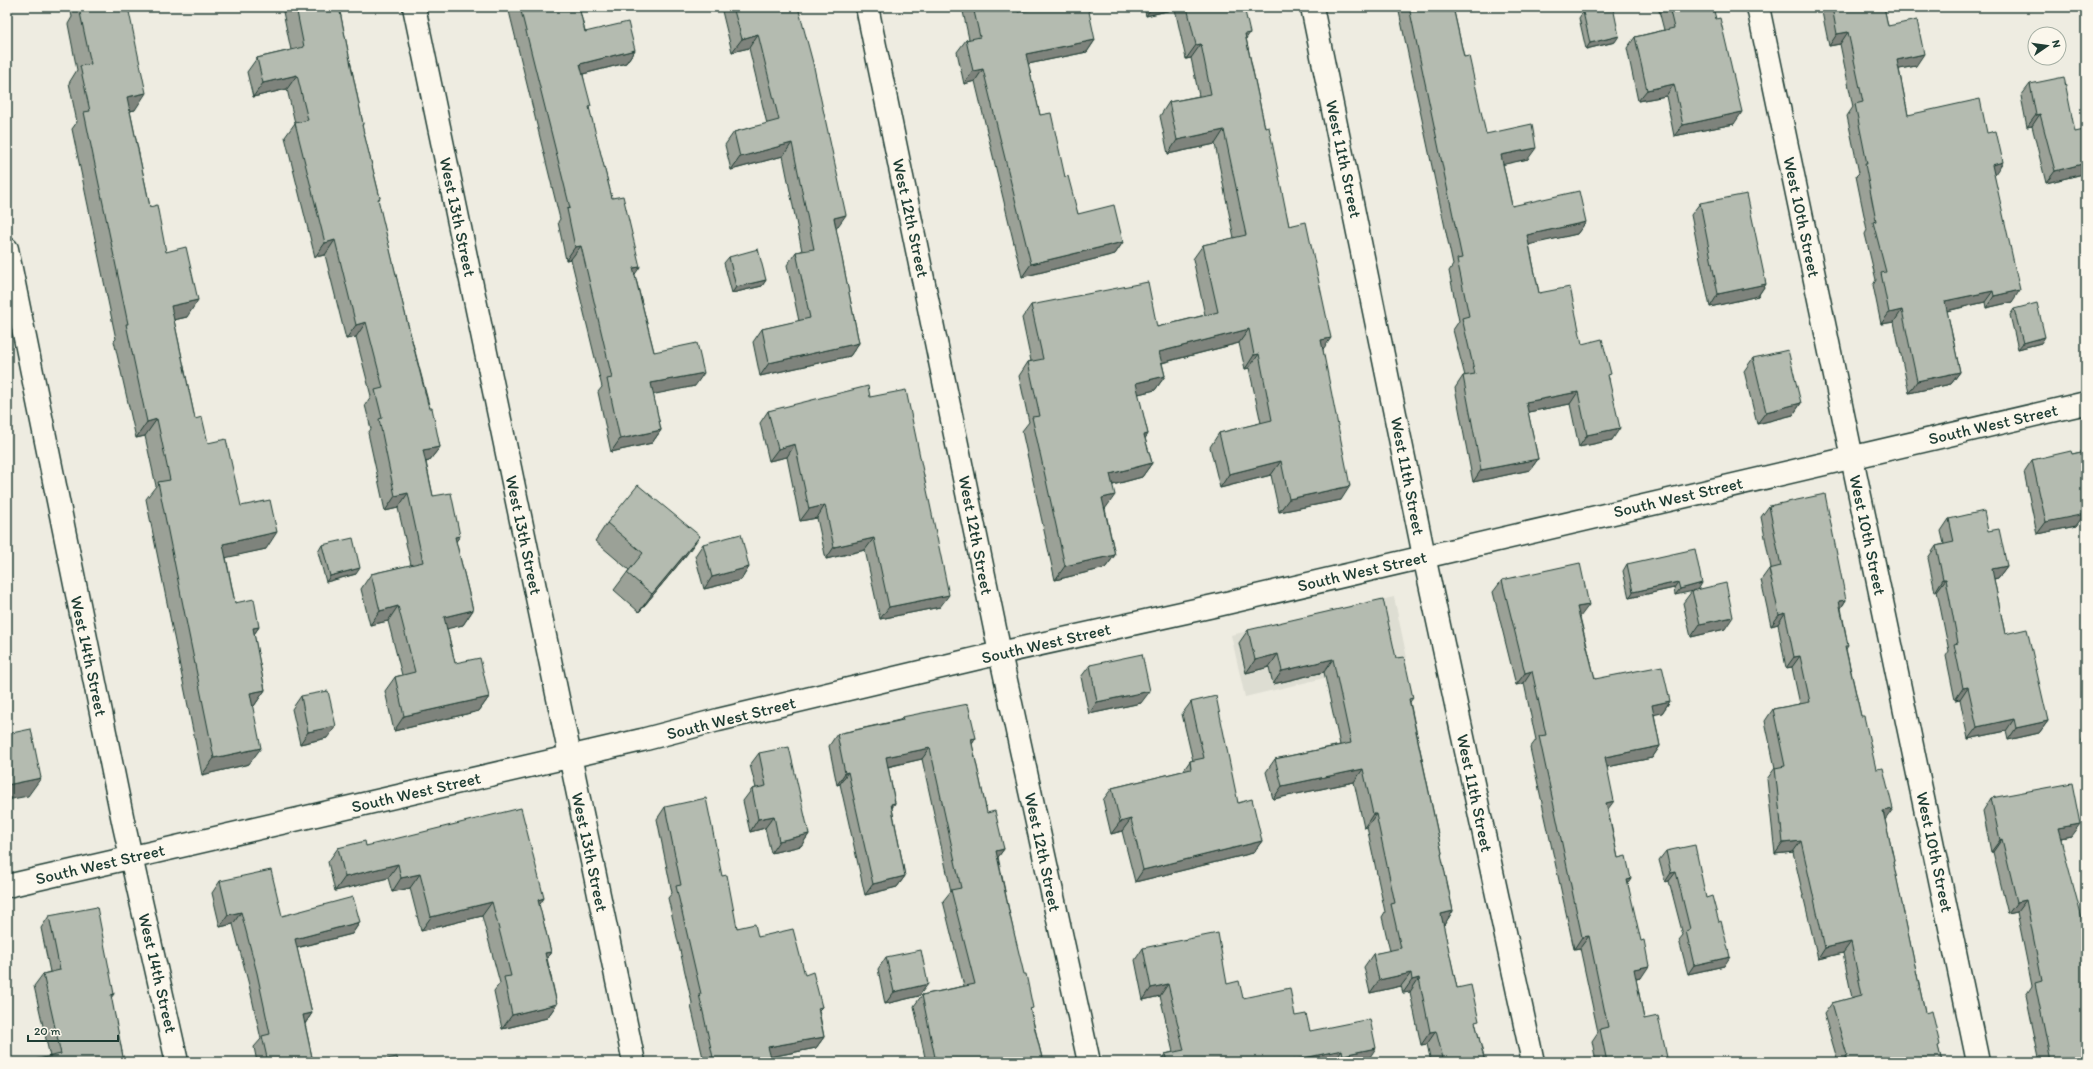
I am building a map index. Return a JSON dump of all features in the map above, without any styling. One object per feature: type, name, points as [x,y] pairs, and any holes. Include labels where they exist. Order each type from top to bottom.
[{"type":"street","name":"West 13th Street","points":[[414,7],[634,1062]]},
{"type":"street","name":"West 12th Street","points":[[867,7],[1000,653],[1089,1062]]},
{"type":"street","name":"West 11th Street","points":[[1312,7],[1424,556],[1533,1062]]},
{"type":"street","name":"West 10th Street","points":[[1758,7],[1978,1062]]},
{"type":"street","name":"West 14th Street","points":[[7,249],[45,442],[177,1062]]},
{"type":"street","name":"South West Street","points":[[7,886],[570,756],[1000,653],[1218,605],[2086,403]]},
{"type":"shaded area","points":[[1394,597],[1407,658],[1245,697],[1231,635]]},
{"type":"building","points":[[128,7],[146,93],[127,97],[150,207],[157,205],[166,252],[186,247],[198,300],[171,306],[195,419],[202,417],[208,443],[226,439],[241,506],[270,500],[277,532],[223,544],[235,603],[254,599],[259,627],[253,628],[265,690],[250,693],[261,748],[214,758],[158,482],[170,480],[157,419],[147,422],[84,112],[90,111],[80,66],[91,64],[79,8]]},
{"type":"building","points":[[296,7],[339,7],[362,125],[380,198],[378,199],[429,408],[432,408],[440,447],[423,450],[433,496],[451,493],[460,536],[455,537],[473,610],[444,617],[455,663],[480,658],[489,697],[404,716],[395,677],[415,672],[398,606],[380,611],[371,574],[423,562],[408,493],[395,496],[379,419],[382,418],[375,390],[383,388],[366,322],[356,325],[335,240],[325,243],[295,123],[308,120],[297,75],[263,83],[257,58],[304,47]]},
{"type":"building","points":[[520,7],[579,7],[585,32],[628,22],[635,50],[580,64],[591,106],[589,107],[612,198],[623,196],[640,267],[633,268],[654,352],[697,343],[704,373],[651,383],[661,430],[620,439],[607,379],[612,378],[581,246],[575,247],[567,209],[570,208]]},
{"type":"building","points":[[733,7],[798,7],[813,63],[846,215],[834,218],[859,343],[769,363],[762,329],[810,318],[796,252],[814,249],[792,143],[740,157],[734,132],[779,120],[758,34],[742,39]]},
{"type":"building","points":[[973,7],[1016,7],[1018,12],[1043,7],[1088,7],[1095,40],[1026,54],[1040,115],[1051,113],[1065,177],[1068,176],[1078,214],[1114,205],[1123,242],[1031,264],[983,69],[973,71],[966,40],[980,37]]},
{"type":"building","points":[[1187,7],[1244,7],[1250,33],[1245,34],[1265,128],[1269,127],[1289,226],[1306,222],[1331,338],[1321,340],[1350,486],[1289,499],[1281,461],[1229,474],[1219,433],[1272,420],[1259,354],[1254,355],[1249,329],[1159,352],[1165,376],[1136,383],[1148,434],[1144,435],[1152,463],[1110,474],[1115,495],[1102,498],[1115,555],[1065,566],[1032,417],[1040,416],[1028,362],[1043,359],[1031,305],[1148,282],[1157,327],[1218,312],[1203,245],[1246,235],[1224,130],[1177,140],[1169,102],[1211,94],[1201,44],[1196,45]]},
{"type":"building","points":[[1409,7],[1453,7],[1464,57],[1469,56],[1486,134],[1532,124],[1536,148],[1501,155],[1512,206],[1579,191],[1586,222],[1527,235],[1539,293],[1570,287],[1582,344],[1602,339],[1611,374],[1608,375],[1620,428],[1587,435],[1578,392],[1526,402],[1538,459],[1481,470],[1463,376],[1475,374],[1462,318],[1469,316],[1457,259],[1462,258]]},
{"type":"building","points":[[1602,7],[1613,7],[1619,36],[1590,43],[1583,12]]},
{"type":"building","points":[[1669,7],[1713,7],[1716,19],[1720,18],[1742,112],[1683,125],[1674,84],[1647,90],[1635,37],[1674,28]]},
{"type":"building","points":[[1832,7],[1884,7],[1888,26],[1917,20],[1924,54],[1897,60],[1908,115],[1980,99],[1987,133],[1996,131],[2003,162],[1992,165],[2020,290],[1994,296],[1993,291],[1945,301],[1960,372],[1917,381],[1902,310],[1889,313],[1881,273],[1886,272],[1873,222],[1876,221],[1865,164],[1867,164],[1855,104],[1863,102],[1848,32],[1837,34]]},
{"type":"building","points":[[2064,77],[2075,132],[2084,130],[2086,139],[2086,163],[2055,171],[2040,114],[2036,115],[2030,84]]},
{"type":"building","points":[[1747,194],[1766,284],[1718,294],[1700,203]]},
{"type":"building","points":[[758,249],[766,280],[736,287],[729,257]]},
{"type":"building","points":[[2037,303],[2045,337],[2023,343],[2014,309]]},
{"type":"building","points":[[1788,350],[1801,403],[1766,412],[1753,358]]},
{"type":"building","points":[[868,386],[870,397],[906,390],[949,595],[889,607],[874,538],[834,547],[825,505],[809,509],[795,444],[778,449],[768,411]]},
{"type":"building","points":[[2071,451],[2072,454],[2086,451],[2086,505],[2083,506],[2085,514],[2046,522],[2032,460]]},
{"type":"building","points":[[638,485],[700,536],[652,594],[627,573],[643,553],[607,523]]},
{"type":"building","points":[[1825,494],[1846,600],[1839,601],[1848,646],[1845,646],[1861,716],[1864,716],[1876,769],[1883,768],[1893,809],[1883,811],[1925,1013],[1932,1011],[1940,1045],[1938,1046],[1942,1062],[1846,1062],[1845,1056],[1847,1055],[1832,1003],[1862,995],[1851,942],[1825,948],[1801,841],[1783,843],[1775,768],[1785,766],[1773,709],[1810,702],[1800,656],[1794,657],[1785,613],[1779,615],[1769,569],[1781,566],[1769,506]]},
{"type":"building","points":[[1984,511],[1988,531],[1999,529],[2007,566],[1992,569],[2005,634],[2027,629],[2048,721],[2016,728],[2014,719],[1977,727],[1968,687],[1963,688],[1954,644],[1958,643],[1946,579],[1943,579],[1936,546],[1954,542],[1949,519]]},
{"type":"building","points":[[741,534],[749,567],[712,577],[703,544]]},
{"type":"building","points":[[353,538],[360,568],[330,576],[322,545]]},
{"type":"building","points":[[1695,549],[1702,583],[1680,589],[1678,582],[1633,592],[1627,564]]},
{"type":"building","points":[[1580,563],[1589,605],[1577,607],[1595,679],[1662,666],[1670,701],[1652,705],[1660,746],[1605,757],[1614,801],[1606,803],[1618,858],[1626,856],[1631,879],[1627,880],[1641,941],[1644,940],[1649,966],[1634,969],[1644,1019],[1658,1016],[1668,1062],[1607,1062],[1600,1029],[1608,1027],[1589,936],[1582,937],[1539,736],[1546,735],[1532,671],[1525,673],[1502,580]]},
{"type":"building","points":[[7,567],[10,580],[7,580]]},
{"type":"building","points":[[1726,583],[1733,617],[1700,624],[1692,591]]},
{"type":"building","points":[[1383,599],[1396,658],[1404,657],[1413,698],[1409,699],[1453,911],[1441,914],[1457,988],[1471,985],[1479,1021],[1475,1022],[1485,1062],[1444,1062],[1436,1031],[1430,1032],[1419,978],[1412,980],[1411,973],[1379,980],[1373,954],[1401,948],[1391,904],[1395,903],[1376,814],[1373,814],[1363,769],[1282,786],[1275,759],[1351,743],[1333,659],[1282,671],[1278,654],[1255,660],[1248,630]]},
{"type":"building","points":[[1142,654],[1150,691],[1097,702],[1090,665]]},
{"type":"building","points":[[328,691],[336,726],[308,732],[301,696]]},
{"type":"building","points":[[1216,696],[1238,803],[1252,799],[1262,841],[1143,870],[1131,819],[1120,822],[1112,788],[1191,769],[1190,761],[1204,758],[1191,702]]},
{"type":"building","points":[[968,704],[976,738],[971,739],[987,813],[995,811],[1004,849],[996,851],[1024,974],[1026,974],[1033,1008],[1030,1009],[1043,1062],[936,1062],[922,995],[975,984],[951,890],[961,888],[930,748],[886,757],[895,803],[891,804],[905,876],[873,884],[848,772],[845,773],[837,734],[903,720],[902,717]]},
{"type":"building","points":[[31,729],[41,778],[7,785],[7,734]]},
{"type":"building","points":[[789,747],[809,834],[779,841],[774,816],[758,819],[752,789],[766,786],[759,753]]},
{"type":"building","points":[[2072,783],[2080,824],[2058,828],[2086,930],[2086,1062],[2051,1062],[2035,983],[2042,981],[2026,900],[2017,902],[2002,839],[2000,840],[1991,798]]},
{"type":"building","points":[[706,798],[722,876],[727,875],[737,928],[755,924],[758,937],[793,929],[805,975],[813,972],[822,1007],[818,1008],[824,1037],[768,1047],[772,1062],[714,1062],[699,994],[701,994],[676,886],[681,885],[665,807]]},
{"type":"building","points":[[521,808],[544,898],[538,900],[551,952],[545,953],[557,1004],[512,1015],[504,977],[511,976],[492,902],[431,917],[420,874],[401,878],[398,864],[345,877],[338,848],[365,841],[366,846]]},
{"type":"building","points":[[1695,845],[1706,898],[1712,896],[1719,922],[1721,921],[1730,957],[1694,965],[1686,931],[1690,929],[1676,872],[1671,873],[1666,851]]},
{"type":"building","points":[[271,870],[282,916],[353,897],[360,922],[295,939],[312,1013],[303,1015],[313,1062],[268,1062],[262,1036],[270,1034],[257,973],[241,912],[228,915],[220,881]]},
{"type":"building","points":[[97,907],[114,994],[111,995],[124,1062],[24,1062],[61,1054],[43,974],[60,970],[49,916]]},
{"type":"building","points":[[1218,933],[1227,984],[1239,981],[1243,998],[1290,988],[1295,1016],[1306,1014],[1310,1031],[1370,1019],[1376,1048],[1343,1055],[1342,1050],[1285,1062],[1167,1062],[1165,1054],[1184,1050],[1168,984],[1151,988],[1143,948]]},
{"type":"building","points":[[921,950],[928,984],[894,992],[886,957]]},
{"type":"building","points":[[397,1057],[398,1062],[372,1062]]}]
